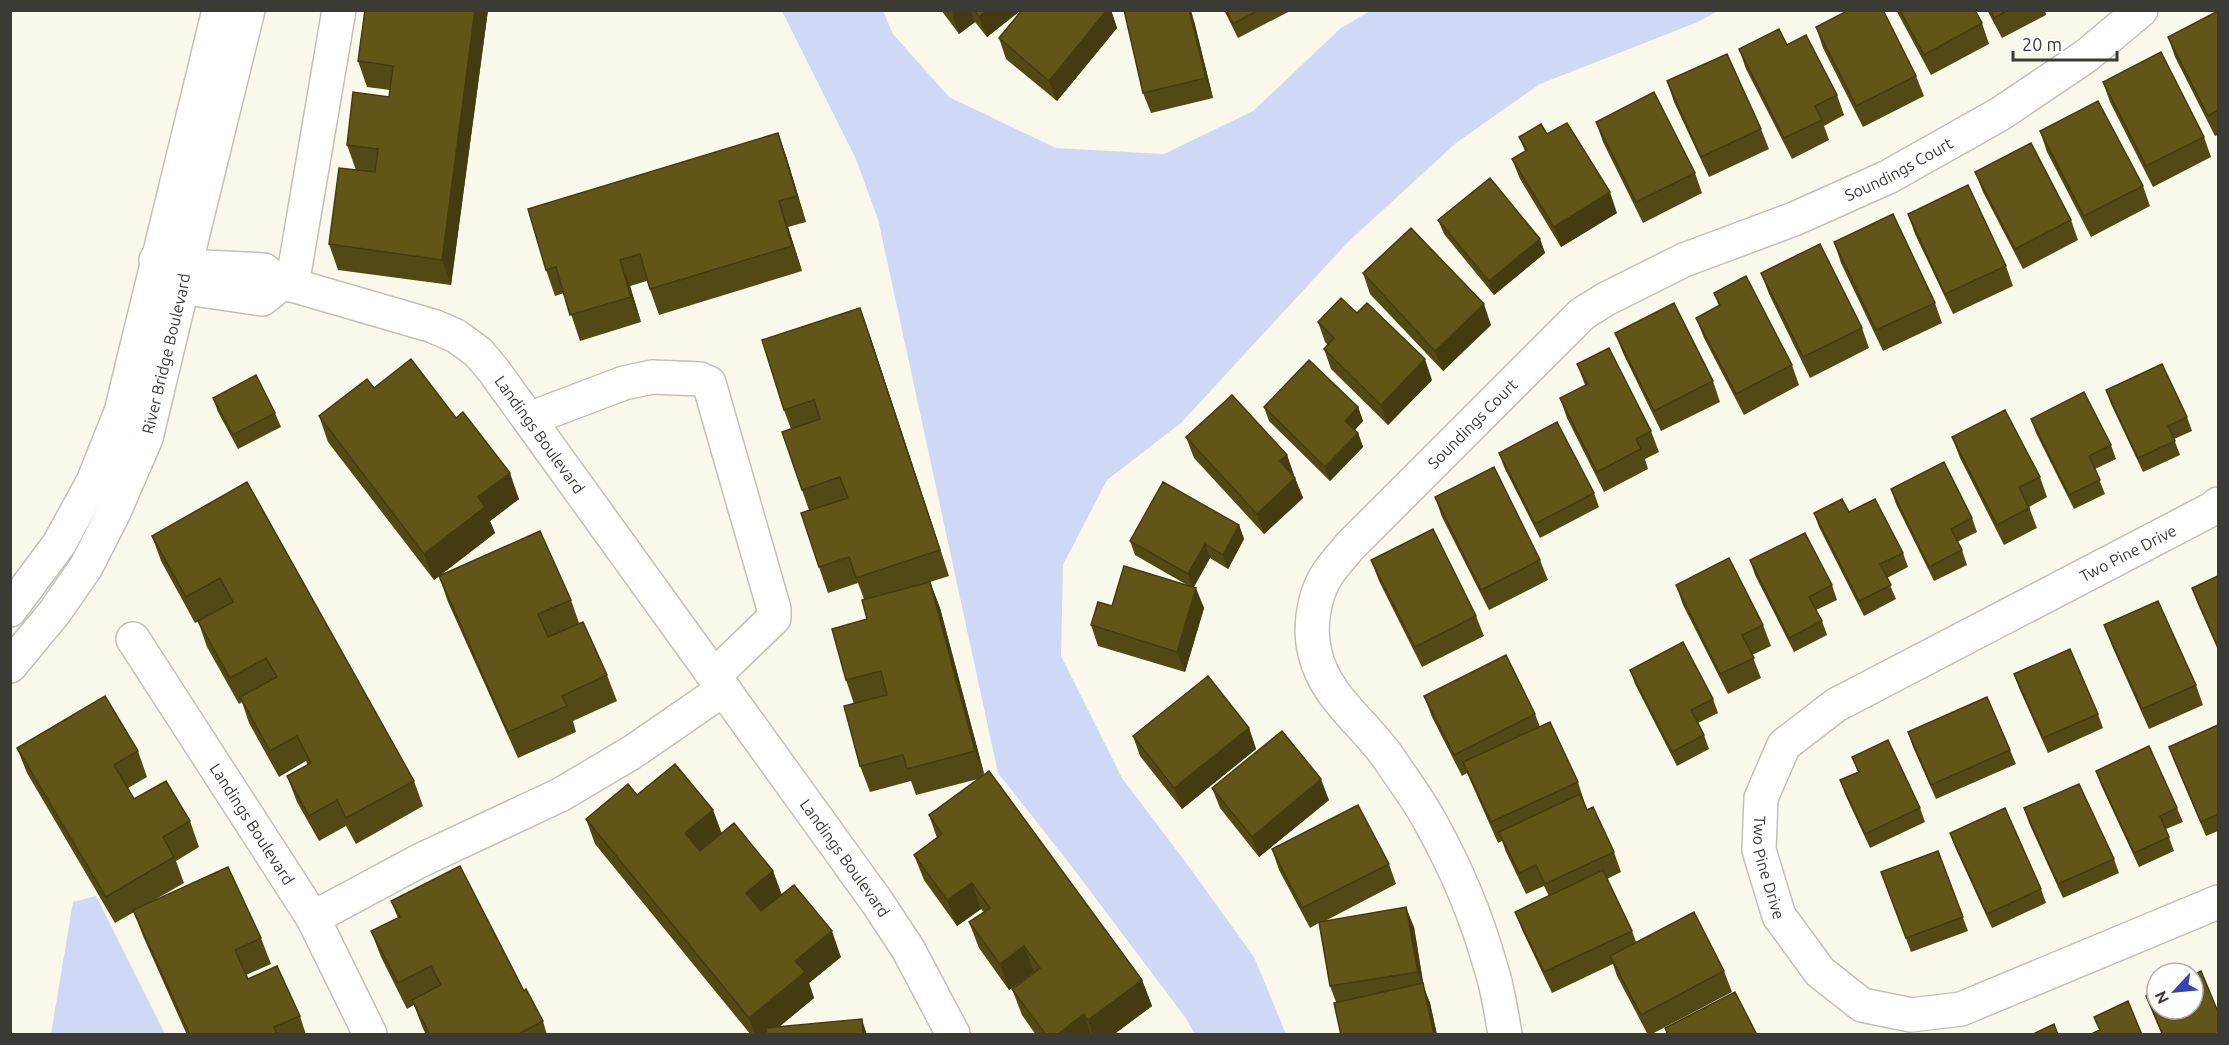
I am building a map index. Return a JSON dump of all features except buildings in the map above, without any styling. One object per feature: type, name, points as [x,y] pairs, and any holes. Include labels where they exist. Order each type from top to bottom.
[{"type":"street","name":"River Bridge Boulevard","points":[[10,666],[54,612],[86,567],[114,512],[146,438],[169,274],[219,10]]},
{"type":"street","name":"River Bridge Boulevard","points":[[10,610],[59,544],[93,482],[121,412],[169,274],[248,10]]},
{"type":"street","points":[[169,274],[262,299],[286,284],[339,10]]},
{"type":"street","name":"Soundings Court","points":[[1505,1035],[1492,969],[1470,905],[1431,823],[1388,757],[1337,699],[1323,677],[1314,653],[1312,628],[1316,602],[1325,578],[1350,546],[1582,314],[1606,299],[1684,260],[1794,219],[1888,177],[2000,114],[2086,56],[2141,10]]},
{"type":"street","name":"Landings Boulevard","points":[[286,284],[433,326],[456,336],[478,352],[494,370],[877,902],[908,949],[953,1035]]},
{"type":"street","points":[[313,918],[419,861],[560,795],[631,753],[719,683],[774,618],[709,383],[700,379],[652,376],[624,383],[529,418]]},
{"type":"street","name":"Two Pine Drive","points":[[2218,504],[1836,705],[1784,746],[1761,798],[1759,850],[1779,916],[1820,972],[1862,1005],[1911,1015],[1961,1009],[2218,902]]},
{"type":"street","name":"Landings Boulevard","points":[[133,639],[313,918],[370,1035]]},
{"type":"water","points":[[782,11],[883,11],[893,34],[949,97],[1056,148],[1164,154],[1253,111],[1341,28],[1370,11],[1718,11],[1698,22],[1540,84],[1456,143],[1348,242],[1181,423],[1107,480],[1063,565],[1061,656],[1122,778],[1254,957],[1286,1034],[1195,1034],[1185,1017],[1069,863],[998,773],[878,219],[855,157]]},
{"type":"water","points":[[96,896],[165,1034],[51,1034],[73,902]]}]
